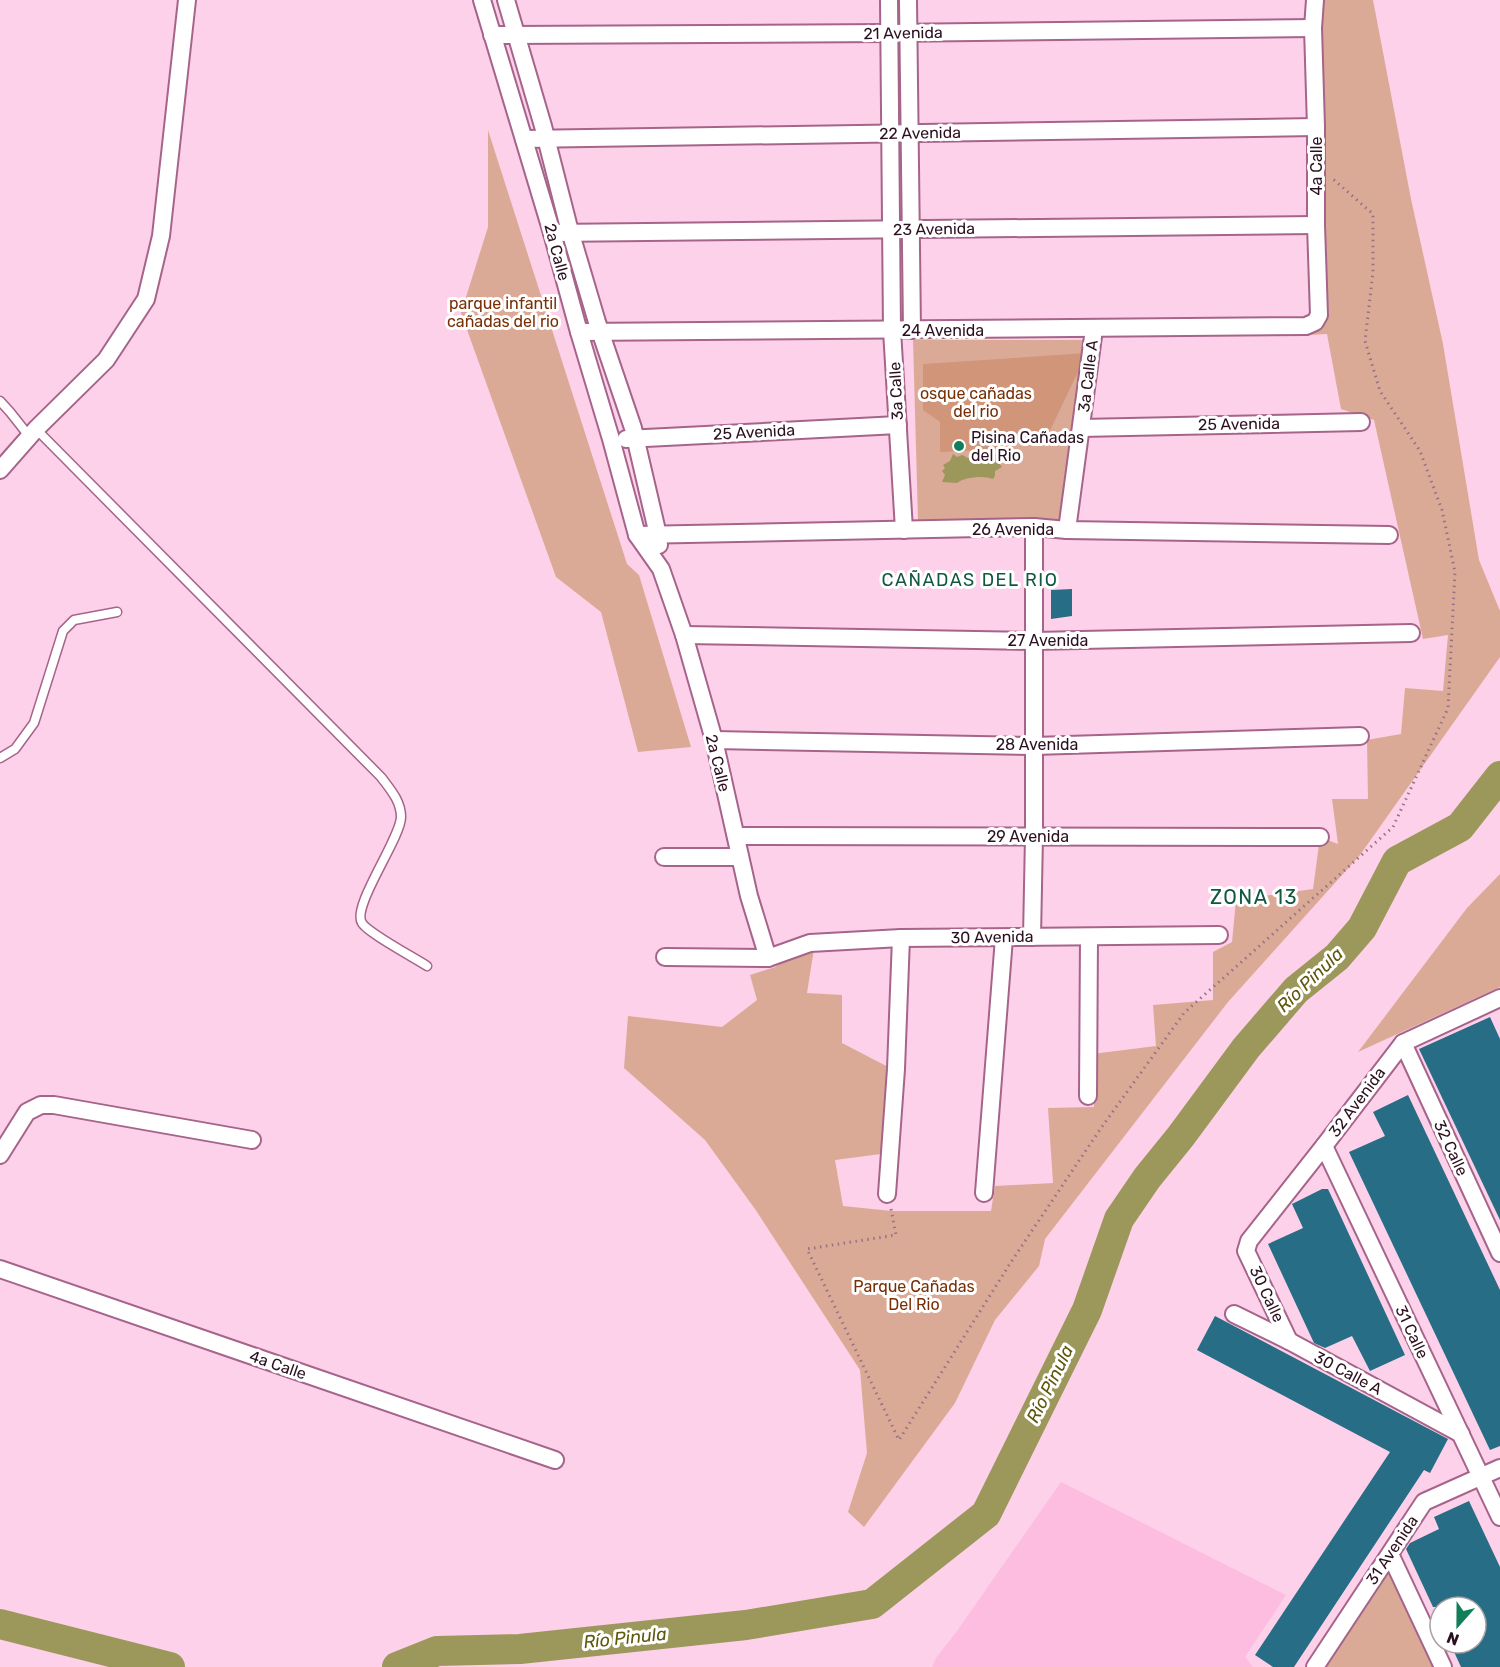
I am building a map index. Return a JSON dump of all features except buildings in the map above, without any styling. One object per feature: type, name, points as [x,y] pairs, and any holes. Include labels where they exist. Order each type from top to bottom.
[{"type":"street","points":[[0,470],[32,433],[106,360],[146,299],[161,236],[187,0]]},
{"type":"street","name":"2a Calle","points":[[482,0],[552,233],[637,535],[661,570]]},
{"type":"street","name":"2a Calle","points":[[506,0],[571,233],[636,438],[658,535],[661,570],[684,636],[714,741],[749,896],[768,958]]},
{"type":"street","name":"3a Calle","points":[[889,0],[892,330],[904,530]]},
{"type":"street","points":[[908,0],[912,330]]},
{"type":"street","name":"4a Calle","points":[[1306,326],[1315,322],[1319,315],[1313,28],[1315,0]]},
{"type":"street","name":"21 Avenida","points":[[492,35],[1313,28]]},
{"type":"street","name":"22 Avenida","points":[[524,139],[1316,128]]},
{"type":"street","name":"23 Avenida","points":[[552,233],[1316,225]]},
{"type":"street","name":"24 Avenida","points":[[579,332],[1306,326]]},
{"type":"street","name":"3a Calle A","points":[[1067,530],[1094,329]]},
{"type":"street","name":"25 Avenida","points":[[1081,428],[1361,422]]},
{"type":"street","name":"25 Avenida","points":[[611,440],[898,425]]},
{"type":"street","points":[[1032,937],[1034,527]]},
{"type":"street","name":"26 Avenida","points":[[637,535],[1034,527],[1067,530],[1389,535]]},
{"type":"street","name":"27 Avenida","points":[[684,636],[1034,641],[1411,633]]},
{"type":"street","name":"28 Avenida","points":[[714,741],[1034,746],[1360,736]]},
{"type":"street","name":"29 Avenida","points":[[736,836],[1320,837]]},
{"type":"street","points":[[664,857],[740,857]]},
{"type":"street","name":"30 Avenida","points":[[768,958],[810,943],[901,938],[1219,935]]},
{"type":"street","points":[[1088,1096],[1089,937]]},
{"type":"street","points":[[887,1194],[896,1069],[901,938]]},
{"type":"street","points":[[984,1193],[1004,938]]},
{"type":"street","points":[[665,957],[768,958]]},
{"type":"street","name":"32 Avenida","points":[[1246,1246],[1403,1043],[1500,998]]},
{"type":"street","name":"32 Calle","points":[[1403,1043],[1500,1253]]},
{"type":"street","points":[[0,1155],[27,1112],[41,1105],[54,1105],[252,1140]]},
{"type":"street","name":"31 Calle","points":[[1324,1146],[1500,1517]]},
{"type":"street","name":"30 Calle","points":[[1246,1246],[1246,1251],[1289,1341]]},
{"type":"street","name":"4a Calle","points":[[0,1269],[555,1460]]},
{"type":"street","name":"30 Calle A","points":[[1234,1314],[1289,1341],[1461,1434]]},
{"type":"street","name":"31 Avenida","points":[[1314,1667],[1424,1502],[1500,1468]]},
{"type":"street","points":[[1390,1554],[1443,1667]]},
{"type":"lane","points":[[0,401],[381,777],[397,799],[401,818],[363,904],[360,915],[361,923],[427,966]]},
{"type":"lane","points":[[0,758],[15,749],[34,723],[63,631],[74,620],[117,612]]},
{"type":"path","points":[[887,1194],[896,1235],[807,1249],[899,1440],[1011,1262],[1101,1128],[1184,1013],[1393,827],[1448,708],[1455,572],[1442,510],[1420,452],[1380,391],[1365,341],[1373,272],[1373,214],[1316,164]]},
{"type":"shaded area","points":[[953,454],[957,457],[962,455],[968,458],[977,455],[985,458],[994,454],[998,457],[998,462],[1002,467],[995,471],[993,479],[980,477],[964,479],[957,483],[942,482],[945,475],[942,471],[945,468],[943,465],[950,461]]},
{"type":"shaded area","points":[[1061,1482],[1286,1595],[1245,1657],[1253,1667],[932,1667],[936,1658]]},
{"type":"green space","name":"Parque Cañadas Del Rio","points":[[1315,0],[1373,0],[1411,199],[1443,344],[1479,560],[1500,611],[1500,657],[1360,855],[1228,1002],[1045,1239],[1039,1266],[995,1320],[955,1403],[864,1527],[848,1512],[867,1453],[860,1370],[755,1209],[705,1140],[624,1068],[628,1016],[722,1027],[757,1000],[750,975],[775,967],[796,952],[814,949],[807,993],[842,995],[842,1043],[894,1070],[881,1154],[835,1160],[843,1206],[892,1211],[991,1211],[995,1186],[1053,1183],[1048,1108],[1094,1107],[1092,1054],[1156,1046],[1153,1005],[1213,1000],[1213,952],[1232,942],[1236,900],[1313,889],[1320,837],[1338,844],[1332,799],[1368,799],[1367,740],[1401,734],[1405,688],[1443,691],[1448,635],[1423,639],[1374,420],[1341,409],[1327,334],[1310,335]]},
{"type":"green space","name":"parque infantil cañadas del rio","points":[[488,130],[627,564],[639,575],[691,747],[638,752],[601,612],[556,577],[461,313],[488,227]]},
{"type":"green space","points":[[913,340],[1087,340],[1065,528],[918,520]]},
{"type":"green space","name":"osque cañadas del rio","points":[[1087,353],[1046,439],[1000,435],[1001,449],[940,452],[940,422],[923,410],[923,364]]},
{"type":"green space","points":[[1500,874],[1500,987],[1358,1052],[1467,908]]},
{"type":"green space","points":[[1390,1554],[1428,1635],[1428,1655],[1437,1655],[1443,1667],[1315,1667]]},
{"type":"waterway","name":"Río Pinula","points":[[397,1667],[437,1651],[520,1649],[746,1625],[872,1604],[986,1514],[1087,1310],[1119,1219],[1147,1178],[1246,1048],[1296,990],[1337,957],[1362,928],[1397,861],[1460,827],[1500,776]]},
{"type":"waterway","name":"Río Pinula","points":[[0,1624],[170,1667]]},
{"type":"place","name":"Pisina Cañadas del Rio","points":[[959,446]]},
{"type":"district","name":"CAÑADAS DEL RIO","points":[[970,580]]},
{"type":"district","name":"ZONA 13","points":[[1254,897]]}]
